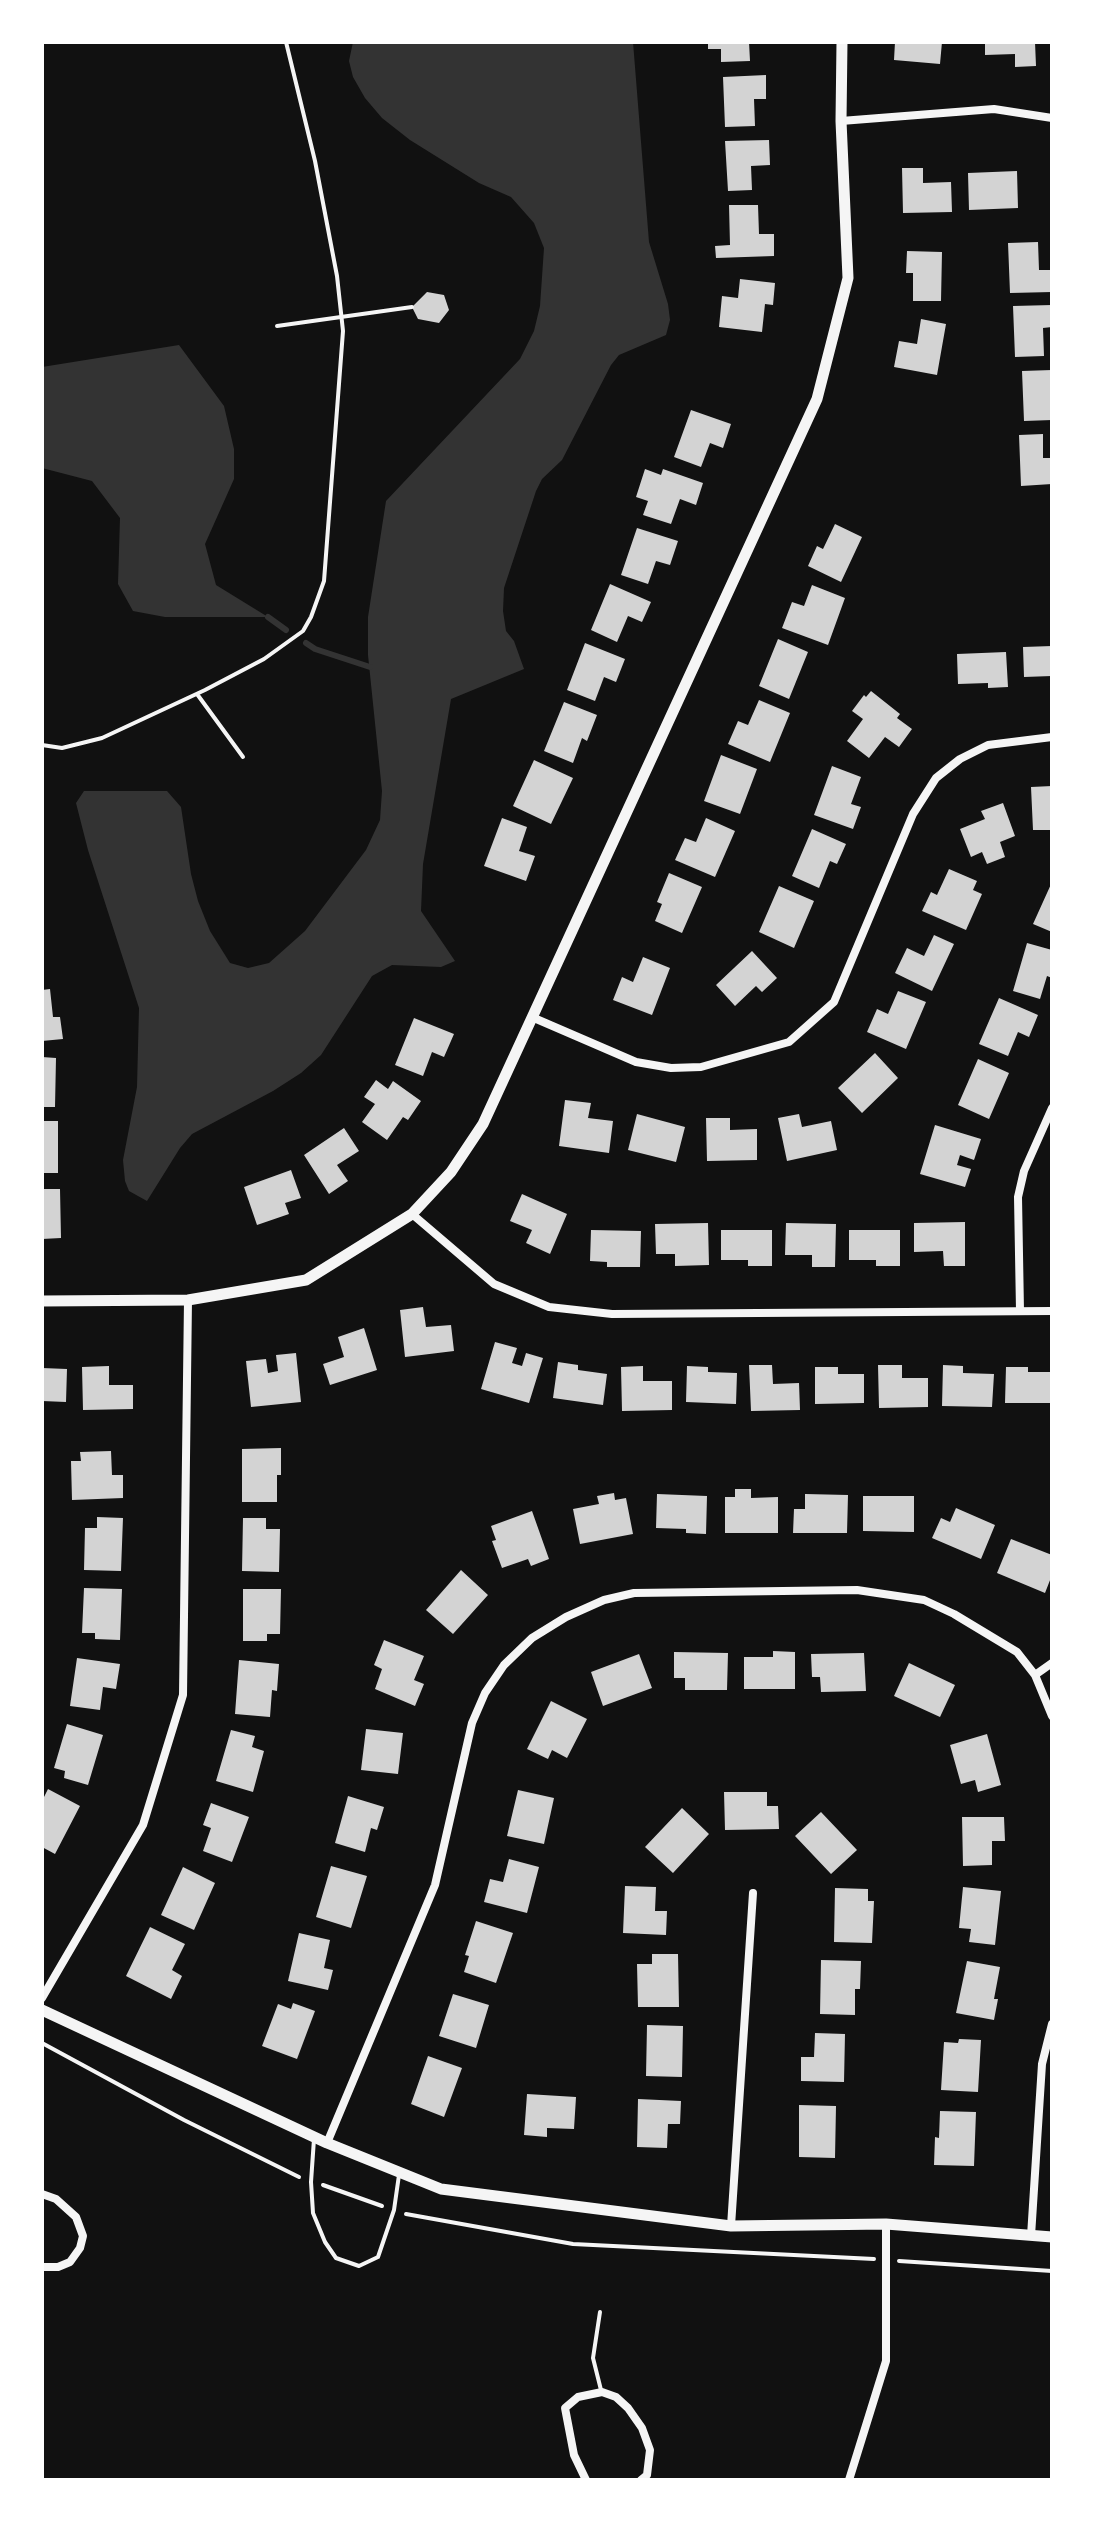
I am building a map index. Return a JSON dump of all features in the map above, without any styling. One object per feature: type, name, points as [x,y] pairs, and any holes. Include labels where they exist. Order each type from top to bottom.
[{"type":"street","points":[[42,1301],[188,1300],[306,1280],[412,1214],[451,1172],[483,1124],[817,399],[848,278],[841,121],[842,42]]},
{"type":"street","points":[[841,121],[994,109],[1052,118]]},
{"type":"street","points":[[534,1018],[636,1062],[671,1068],[701,1067],[789,1042],[834,1002],[913,814],[936,778],[960,759],[988,745],[1052,737]]},
{"type":"street","points":[[1020,1311],[1018,1197],[1024,1171],[1052,1108]]},
{"type":"street","points":[[412,1214],[494,1284],[549,1307],[612,1314],[1052,1311]]},
{"type":"street","points":[[42,1998],[143,1825],[183,1695],[188,1300]]},
{"type":"street","points":[[327,2143],[435,1885],[472,1723],[485,1693],[504,1665],[532,1638],[566,1617],[604,1600],[634,1593],[857,1590],[924,1600],[954,1614],[1017,1652],[1035,1675],[1052,1716]]},
{"type":"street","points":[[1035,1675],[1052,1663]]},
{"type":"street","points":[[731,2226],[753,1893]]},
{"type":"street","points":[[42,2010],[327,2143],[441,2189],[731,2226],[886,2224],[1052,2237]]},
{"type":"street","points":[[1031,2236],[1042,2064],[1052,2024]]},
{"type":"street","points":[[42,2194],[56,2199],[76,2217],[83,2236],[80,2248],[70,2262],[58,2267],[42,2267]]},
{"type":"street","points":[[849,2480],[886,2361],[886,2224]]},
{"type":"street","points":[[586,2480],[574,2455],[565,2408],[578,2397],[602,2392],[616,2397],[642,2428],[650,2450],[647,2475],[641,2480]]},
{"type":"lane","points":[[314,2137],[311,2182],[313,2213],[325,2242],[336,2258],[359,2266],[378,2257],[394,2210],[400,2172]]},
{"type":"lane","points":[[600,2312],[593,2358],[602,2392]]},
{"type":"path","points":[[42,745],[62,748],[102,738],[264,659],[303,631],[324,581],[336,435],[341,317],[337,276],[315,161],[286,42]]},
{"type":"path","points":[[277,326],[412,307]]},
{"type":"path","points":[[197,694],[243,757]]},
{"type":"shaded area","points":[[353,42],[633,42],[649,242],[670,320],[666,335],[619,355],[611,365],[562,460],[542,479],[536,491],[504,588],[506,631],[514,641],[524,669],[451,699],[423,864],[421,911],[455,961],[441,967],[392,965],[372,976],[321,1055],[273,1091],[192,1134],[147,1201],[129,1191],[123,1160],[137,1087],[139,1008],[76,803],[84,791],[167,791],[181,807],[198,901],[210,931],[230,963],[248,968],[269,963],[305,931],[366,850],[380,820],[382,791],[368,655],[368,617],[386,501],[520,359],[534,331],[540,306],[544,248],[534,223],[511,197],[479,183],[410,140],[382,118],[353,77],[349,61]]},
{"type":"shaded area","points":[[179,345],[224,406],[234,449],[234,479],[205,544],[216,585],[268,617],[165,617],[133,611],[118,584],[120,518],[92,481],[42,468],[42,367]]},
{"type":"building","points":[[708,42],[749,42],[750,61],[721,62],[721,49],[708,49]]},
{"type":"building","points":[[895,42],[942,42],[940,64],[894,60]]},
{"type":"building","points":[[985,42],[1035,42],[1036,66],[1015,67],[1015,54],[985,55]]},
{"type":"building","points":[[766,75],[766,99],[754,99],[755,126],[725,127],[723,77]]},
{"type":"building","points":[[769,140],[770,165],[751,166],[752,190],[728,191],[725,141]]},
{"type":"building","points":[[902,168],[923,168],[923,183],[951,182],[952,212],[903,213]]},
{"type":"building","points":[[1017,171],[1018,208],[969,210],[968,173]]},
{"type":"building","points":[[729,205],[758,205],[759,234],[774,234],[774,256],[716,258],[715,246],[730,245]]},
{"type":"building","points":[[1038,242],[1039,270],[1052,270],[1052,292],[1010,293],[1008,243]]},
{"type":"building","points":[[907,251],[942,252],[941,301],[913,301],[913,273],[906,273]]},
{"type":"building","points":[[740,279],[775,283],[773,305],[765,304],[762,332],[719,327],[722,296],[738,298]]},
{"type":"building","points":[[427,292],[444,295],[449,310],[439,323],[418,319],[412,307]]},
{"type":"building","points":[[1052,305],[1052,327],[1043,328],[1044,356],[1015,357],[1013,306]]},
{"type":"building","points":[[921,319],[946,324],[937,375],[894,367],[899,341],[917,344]]},
{"type":"building","points":[[1052,370],[1052,420],[1024,421],[1022,371]]},
{"type":"building","points":[[691,410],[731,424],[723,448],[710,443],[701,467],[674,457]]},
{"type":"building","points":[[1043,434],[1043,458],[1052,458],[1052,484],[1021,486],[1019,435]]},
{"type":"building","points":[[645,469],[661,475],[663,469],[703,483],[696,505],[680,499],[671,524],[643,515],[648,501],[636,497]]},
{"type":"building","points":[[835,524],[862,537],[841,582],[808,566],[817,546],[823,549]]},
{"type":"building","points":[[637,528],[678,541],[670,565],[656,561],[648,584],[621,575]]},
{"type":"building","points":[[610,584],[651,602],[642,622],[628,616],[617,642],[591,630]]},
{"type":"building","points":[[812,585],[845,598],[828,645],[782,628],[792,602],[804,606]]},
{"type":"building","points":[[778,639],[808,652],[789,699],[759,686]]},
{"type":"building","points":[[585,643],[625,659],[616,682],[604,677],[595,701],[567,690]]},
{"type":"building","points":[[1052,646],[1052,676],[1024,677],[1023,647]]},
{"type":"building","points":[[1006,652],[1008,687],[988,688],[988,683],[958,684],[957,654]]},
{"type":"building","points":[[871,691],[900,714],[897,718],[912,729],[899,747],[885,737],[869,758],[847,741],[863,719],[852,711]]},
{"type":"building","points":[[759,700],[790,713],[770,762],[728,744],[738,721],[748,725]]},
{"type":"building","points":[[564,702],[597,715],[587,741],[582,738],[573,763],[544,751]]},
{"type":"building","points":[[721,755],[757,769],[740,814],[704,801]]},
{"type":"building","points":[[534,760],[573,778],[551,824],[513,806]]},
{"type":"building","points":[[832,766],[861,777],[851,804],[861,807],[853,829],[814,815]]},
{"type":"building","points":[[1052,786],[1052,830],[1033,830],[1031,787]]},
{"type":"building","points":[[1003,803],[1015,836],[1000,842],[1005,857],[987,864],[982,852],[971,857],[960,829],[985,819],[981,811]]},
{"type":"building","points":[[502,818],[527,827],[519,851],[535,856],[526,881],[484,866]]},
{"type":"building","points":[[706,818],[735,831],[715,877],[675,860],[685,838],[696,842]]},
{"type":"building","points":[[812,829],[846,844],[837,864],[830,861],[819,888],[792,876]]},
{"type":"building","points":[[949,869],[977,881],[973,890],[982,894],[966,930],[922,911],[931,892],[937,895]]},
{"type":"building","points":[[669,873],[702,887],[682,933],[655,921],[662,904],[657,902]]},
{"type":"building","points":[[1052,882],[1052,932],[1033,924]]},
{"type":"building","points":[[779,886],[814,901],[794,948],[759,932]]},
{"type":"building","points":[[934,935],[954,944],[932,991],[895,973],[907,948],[924,956]]},
{"type":"building","points":[[1027,943],[1052,950],[1052,978],[1047,976],[1040,999],[1013,991]]},
{"type":"building","points":[[752,951],[777,978],[762,992],[756,986],[735,1006],[716,985]]},
{"type":"building","points":[[643,957],[670,968],[652,1015],[613,1000],[622,977],[633,982]]},
{"type":"building","points":[[50,989],[53,1017],[60,1017],[63,1039],[42,1041],[42,990]]},
{"type":"building","points":[[898,991],[926,1002],[906,1049],[867,1032],[877,1009],[888,1014]]},
{"type":"building","points":[[999,998],[1038,1015],[1029,1037],[1018,1032],[1008,1056],[979,1044]]},
{"type":"building","points":[[414,1018],[454,1034],[444,1057],[432,1052],[423,1076],[395,1065]]},
{"type":"building","points":[[875,1053],[898,1078],[862,1113],[838,1088]]},
{"type":"building","points":[[42,1057],[56,1058],[55,1107],[42,1107]]},
{"type":"building","points":[[978,1059],[1009,1073],[989,1119],[958,1105]]},
{"type":"building","points":[[376,1080],[388,1089],[393,1081],[421,1101],[408,1120],[403,1117],[387,1140],[362,1122],[375,1104],[364,1097]]},
{"type":"building","points":[[565,1100],[591,1103],[588,1118],[613,1121],[609,1153],[559,1146]]},
{"type":"building","points":[[637,1114],[685,1127],[676,1162],[628,1150]]},
{"type":"building","points":[[799,1114],[802,1127],[831,1121],[837,1150],[787,1161],[778,1118]]},
{"type":"building","points":[[706,1118],[730,1118],[730,1130],[757,1129],[757,1160],[707,1161]]},
{"type":"building","points":[[42,1121],[58,1121],[58,1173],[42,1173]]},
{"type":"building","points":[[935,1125],[981,1139],[974,1160],[960,1155],[957,1165],[971,1169],[965,1187],[920,1174]]},
{"type":"building","points":[[344,1128],[359,1151],[337,1165],[348,1181],[329,1194],[304,1155]]},
{"type":"building","points":[[291,1170],[301,1198],[285,1203],[289,1214],[257,1225],[244,1187]]},
{"type":"building","points":[[42,1189],[60,1189],[61,1238],[42,1239]]},
{"type":"building","points":[[522,1194],[567,1214],[550,1254],[526,1243],[532,1230],[510,1221]]},
{"type":"building","points":[[965,1222],[965,1266],[944,1266],[943,1251],[914,1252],[914,1223]]},
{"type":"building","points":[[708,1223],[709,1265],[675,1266],[675,1254],[656,1254],[655,1224]]},
{"type":"building","points":[[786,1223],[836,1224],[835,1267],[812,1267],[812,1255],[785,1255]]},
{"type":"building","points":[[591,1230],[641,1231],[640,1267],[607,1267],[607,1262],[590,1261]]},
{"type":"building","points":[[721,1230],[772,1230],[772,1266],[748,1266],[748,1260],[721,1260]]},
{"type":"building","points":[[849,1230],[900,1230],[900,1266],[876,1266],[876,1260],[849,1260]]},
{"type":"building","points":[[423,1307],[426,1327],[451,1325],[454,1351],[405,1357],[400,1310]]},
{"type":"building","points":[[364,1328],[377,1370],[330,1385],[323,1364],[344,1357],[338,1337]]},
{"type":"building","points":[[495,1342],[517,1348],[512,1363],[522,1366],[526,1353],[543,1358],[529,1403],[481,1389]]},
{"type":"building","points":[[296,1353],[301,1402],[251,1407],[246,1361],[266,1359],[268,1373],[278,1371],[276,1355]]},
{"type":"building","points":[[558,1362],[578,1365],[578,1370],[607,1374],[603,1405],[553,1398]]},
{"type":"building","points":[[749,1365],[772,1365],[773,1384],[799,1383],[800,1410],[751,1411]]},
{"type":"building","points":[[878,1365],[902,1365],[902,1378],[928,1378],[928,1407],[879,1408]]},
{"type":"building","points":[[943,1365],[963,1366],[963,1373],[994,1374],[992,1407],[942,1406]]},
{"type":"building","points":[[109,1366],[109,1385],[133,1385],[133,1409],[83,1410],[82,1367]]},
{"type":"building","points":[[643,1366],[643,1381],[672,1381],[672,1410],[622,1411],[621,1367]]},
{"type":"building","points":[[687,1366],[708,1367],[708,1372],[737,1373],[736,1404],[686,1402]]},
{"type":"building","points":[[815,1367],[838,1367],[838,1374],[864,1374],[864,1403],[815,1404]]},
{"type":"building","points":[[1006,1367],[1028,1367],[1028,1372],[1052,1372],[1052,1403],[1005,1403]]},
{"type":"building","points":[[42,1368],[67,1369],[66,1402],[42,1401]]},
{"type":"building","points":[[281,1448],[277,1502],[242,1502],[242,1449]]},
{"type":"building","points":[[111,1451],[112,1475],[123,1475],[123,1498],[72,1500],[71,1461],[81,1461],[80,1452]]},
{"type":"building","points":[[735,1489],[751,1489],[751,1498],[778,1497],[778,1533],[725,1533],[725,1497],[735,1497]]},
{"type":"building","points":[[614,1493],[615,1500],[626,1498],[633,1534],[580,1544],[573,1509],[599,1504],[597,1496]]},
{"type":"building","points":[[657,1494],[707,1496],[706,1534],[686,1533],[686,1529],[656,1528]]},
{"type":"building","points":[[805,1494],[848,1495],[847,1533],[793,1533],[794,1509],[805,1509]]},
{"type":"building","points":[[863,1496],[914,1496],[914,1532],[863,1531]]},
{"type":"building","points":[[956,1508],[995,1525],[981,1559],[932,1538],[941,1518],[950,1522]]},
{"type":"building","points":[[532,1511],[549,1559],[531,1566],[528,1559],[502,1568],[492,1541],[496,1540],[491,1526]]},
{"type":"building","points":[[97,1517],[123,1518],[121,1571],[84,1570],[85,1528],[97,1528]]},
{"type":"building","points":[[243,1518],[266,1518],[266,1529],[280,1529],[279,1572],[242,1571]]},
{"type":"building","points":[[1011,1539],[1052,1555],[1052,1575],[1045,1593],[997,1573]]},
{"type":"building","points":[[461,1570],[488,1595],[453,1634],[426,1610]]},
{"type":"building","points":[[84,1588],[122,1589],[120,1640],[95,1639],[95,1633],[82,1633]]},
{"type":"building","points":[[243,1589],[281,1589],[280,1634],[267,1634],[267,1641],[243,1641]]},
{"type":"building","points":[[384,1640],[424,1656],[414,1680],[424,1684],[415,1706],[375,1689],[382,1669],[374,1665]]},
{"type":"building","points":[[773,1651],[795,1652],[795,1689],[744,1689],[744,1657],[773,1657]]},
{"type":"building","points":[[674,1652],[728,1653],[727,1690],[685,1690],[685,1678],[674,1678]]},
{"type":"building","points":[[864,1653],[866,1691],[821,1692],[820,1677],[812,1677],[811,1654]]},
{"type":"building","points":[[639,1654],[652,1688],[603,1706],[591,1672]]},
{"type":"building","points":[[77,1658],[120,1664],[116,1689],[103,1687],[100,1710],[70,1706]]},
{"type":"building","points":[[239,1660],[279,1664],[277,1691],[272,1690],[270,1717],[235,1714]]},
{"type":"building","points":[[909,1663],[955,1685],[940,1717],[894,1696]]},
{"type":"building","points":[[551,1701],[587,1719],[567,1758],[552,1750],[548,1759],[527,1749]]},
{"type":"building","points":[[67,1724],[103,1735],[88,1785],[64,1778],[65,1771],[54,1768]]},
{"type":"building","points":[[366,1729],[403,1733],[398,1774],[361,1770]]},
{"type":"building","points":[[231,1730],[255,1736],[252,1747],[264,1751],[253,1792],[216,1781]]},
{"type":"building","points":[[987,1734],[1001,1785],[978,1792],[975,1780],[961,1784],[950,1745]]},
{"type":"building","points":[[48,1789],[80,1806],[55,1854],[42,1847],[42,1801]]},
{"type":"building","points":[[518,1790],[554,1798],[544,1844],[507,1836]]},
{"type":"building","points":[[724,1792],[767,1792],[767,1806],[778,1806],[779,1829],[725,1830]]},
{"type":"building","points":[[348,1796],[384,1807],[377,1830],[371,1828],[365,1852],[335,1843]]},
{"type":"building","points":[[211,1803],[249,1817],[232,1862],[203,1851],[211,1828],[203,1825]]},
{"type":"building","points":[[682,1808],[709,1834],[673,1873],[645,1847]]},
{"type":"building","points":[[821,1812],[857,1850],[831,1874],[795,1836]]},
{"type":"building","points":[[962,1817],[1004,1817],[1005,1841],[992,1841],[992,1865],[963,1866]]},
{"type":"building","points":[[509,1859],[539,1867],[527,1913],[484,1902],[490,1879],[503,1882]]},
{"type":"building","points":[[331,1866],[367,1876],[351,1928],[316,1917]]},
{"type":"building","points":[[183,1867],[215,1883],[194,1930],[161,1915]]},
{"type":"building","points":[[625,1886],[656,1887],[655,1911],[667,1911],[666,1935],[623,1933]]},
{"type":"building","points":[[963,1887],[1001,1891],[995,1945],[969,1942],[971,1929],[959,1928]]},
{"type":"building","points":[[835,1888],[868,1889],[868,1901],[874,1901],[872,1943],[834,1942]]},
{"type":"building","points":[[476,1921],[513,1933],[496,1983],[464,1972],[469,1956],[465,1955]]},
{"type":"building","points":[[150,1927],[185,1944],[172,1970],[182,1976],[171,1999],[126,1976]]},
{"type":"building","points":[[299,1933],[330,1940],[324,1968],[333,1970],[328,1990],[288,1981]]},
{"type":"building","points":[[652,1954],[678,1954],[679,2007],[638,2007],[637,1964],[652,1964]]},
{"type":"building","points":[[821,1960],[861,1961],[860,1989],[855,1989],[855,2015],[820,2014]]},
{"type":"building","points":[[967,1961],[1000,1967],[994,2020],[956,2013]]},
{"type":"building","points":[[453,1994],[489,2005],[476,2048],[439,2036]]},
{"type":"building","points":[[293,2003],[315,2011],[297,2059],[262,2046],[278,2004],[291,2009]]},
{"type":"building","points":[[647,2025],[683,2026],[682,2077],[646,2076]]},
{"type":"building","points":[[815,2033],[845,2034],[844,2082],[801,2081],[801,2057],[814,2057]]},
{"type":"building","points":[[959,2039],[981,2040],[978,2092],[941,2090],[944,2042],[958,2043]]},
{"type":"building","points":[[428,2056],[462,2068],[444,2117],[411,2104]]},
{"type":"building","points":[[527,2094],[576,2097],[574,2129],[547,2128],[547,2137],[524,2135]]},
{"type":"building","points":[[638,2099],[681,2101],[680,2124],[668,2124],[667,2148],[637,2147]]},
{"type":"building","points":[[799,2105],[836,2106],[835,2158],[799,2157]]},
{"type":"building","points":[[940,2111],[976,2112],[974,2166],[934,2165]]},
{"type":"waterway","points":[[268,617],[286,630]]},
{"type":"waterway","points":[[306,643],[315,649],[370,667]]}]
